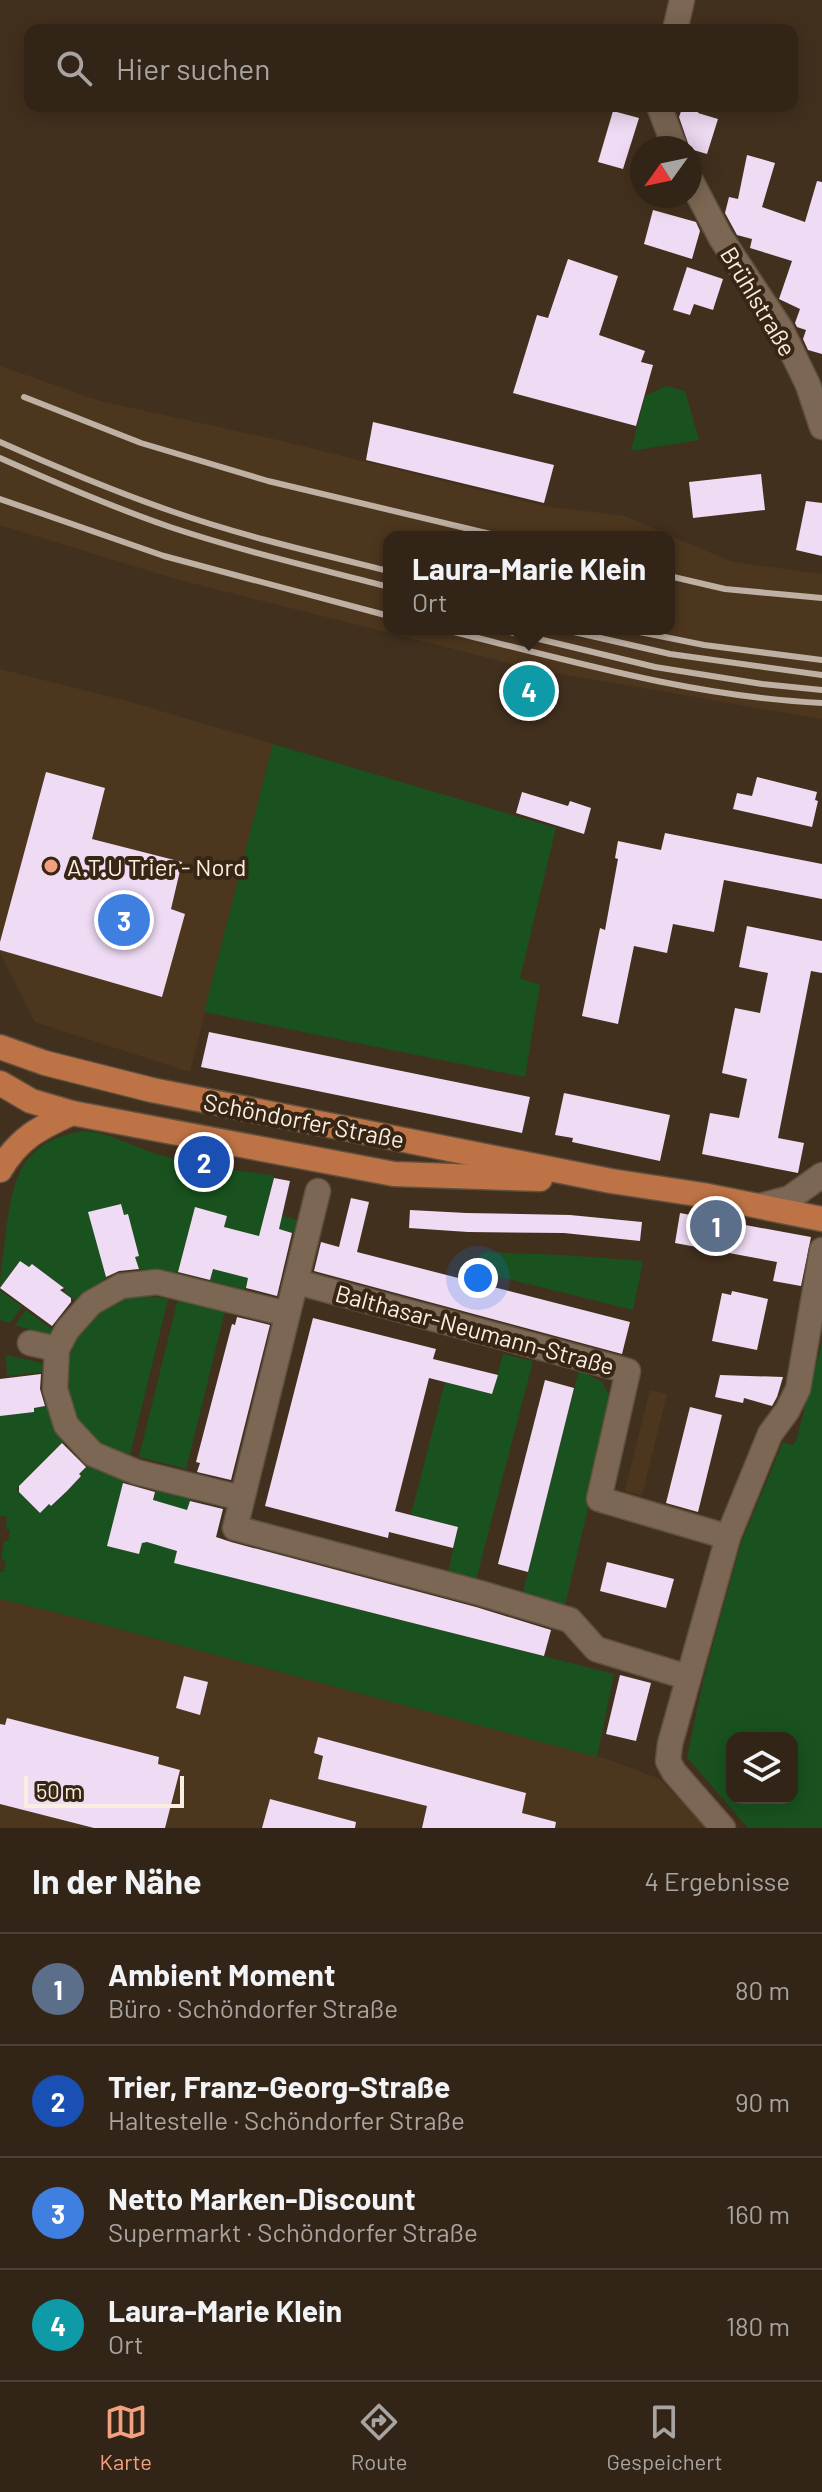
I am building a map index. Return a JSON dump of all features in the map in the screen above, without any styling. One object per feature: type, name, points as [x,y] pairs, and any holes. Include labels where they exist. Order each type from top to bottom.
[{"type":"main road","name":"Schöndorfer Straße","points":[[0,1047],[45,1063],[152,1090],[611,1181],[822,1219]]},
{"type":"main road","name":"Schöndorfer Straße","points":[[0,1083],[31,1101],[72,1113],[394,1174],[611,1181]]},
{"type":"main road","points":[[0,1170],[11,1151],[27,1137],[72,1113]]},
{"type":"main road","points":[[394,1174],[408,1164],[411,1152],[404,1141]]},
{"type":"street","points":[[676,24],[682,0]]},
{"type":"street","points":[[661,112],[670,136]]},
{"type":"street","name":"Brühlstraße","points":[[702,202],[721,238],[781,329],[808,385],[822,427]]},
{"type":"street","points":[[760,1206],[790,1198],[822,1175]]},
{"type":"street","points":[[318,1191],[235,1528],[570,1620],[596,1649],[687,1677]]},
{"type":"street","points":[[723,1828],[674,1772],[668,1761],[670,1744],[728,1537],[770,1434],[798,1389],[822,1250]]},
{"type":"street","points":[[241,1498],[136,1472],[93,1454],[66,1425],[55,1389],[57,1349],[67,1330],[91,1303],[121,1286],[157,1282],[287,1314]]},
{"type":"street","name":"Balthasar-Neumann-Straße","points":[[297,1282],[628,1371],[599,1499],[728,1537]]},
{"type":"street","points":[[30,1343],[57,1349]]},
{"type":"shaded area","points":[[0,366],[100,401],[282,441],[544,506],[625,516],[660,531],[383,531],[383,631],[176,579],[0,525]]},
{"type":"shaded area","points":[[675,537],[732,562],[822,574],[822,719],[533,669],[398,635],[675,635]]},
{"type":"shaded area","points":[[0,669],[123,700],[273,744],[190,1072],[35,1022],[0,953]]},
{"type":"shaded area","points":[[650,1390],[667,1394],[642,1495],[625,1491]]},
{"type":"shaded area","points":[[0,1599],[607,1759],[660,1779],[707,1828],[0,1828]]},
{"type":"green space","points":[[666,386],[685,391],[699,440],[631,451],[645,396]]},
{"type":"green space","points":[[273,744],[556,828],[520,978],[540,985],[525,1077],[204,1012]]},
{"type":"green space","points":[[85,1131],[185,1161],[274,1175],[266,1211],[297,1220],[294,1233],[262,1225],[244,1277],[248,1278],[245,1290],[210,1281],[227,1216],[195,1207],[178,1273],[139,1269],[135,1257],[139,1255],[136,1245],[132,1246],[128,1215],[124,1215],[121,1204],[89,1213],[106,1278],[75,1300],[64,1292],[66,1289],[32,1264],[29,1267],[20,1261],[0,1287],[12,1194],[24,1164],[47,1143]]},
{"type":"green space","points":[[484,1252],[643,1261],[633,1310],[472,1270],[474,1260]]},
{"type":"green space","points":[[0,1290],[22,1306],[10,1323],[0,1320]]},
{"type":"green space","points":[[142,1295],[168,1299],[130,1455],[95,1441],[82,1427],[71,1398],[69,1361],[74,1344],[93,1318],[107,1307]]},
{"type":"green space","points":[[178,1299],[225,1311],[186,1469],[139,1457]]},
{"type":"green space","points":[[26,1310],[52,1329],[49,1335],[15,1325]]},
{"type":"green space","points":[[822,1343],[822,1828],[748,1828],[727,1804],[798,1804],[798,1732],[726,1732],[726,1802],[687,1757],[704,1677],[741,1543],[783,1442],[793,1445]]},
{"type":"green space","points":[[503,1354],[533,1361],[476,1580],[448,1572],[458,1527],[411,1515],[445,1382],[492,1394]]},
{"type":"green space","points":[[6,1355],[42,1363],[43,1372],[7,1376]]},
{"type":"green space","points":[[579,1370],[602,1382],[613,1403],[565,1605],[523,1592]]},
{"type":"green space","points":[[47,1406],[64,1441],[16,1489],[39,1513],[49,1504],[52,1506],[88,1465],[124,1480],[108,1546],[139,1554],[142,1543],[146,1543],[156,1488],[191,1498],[187,1510],[184,1509],[174,1550],[177,1551],[175,1563],[614,1674],[597,1757],[0,1599],[0,1572],[4,1572],[6,1561],[1,1560],[4,1541],[8,1541],[10,1530],[6,1529],[7,1517],[0,1516],[0,1416],[33,1412],[34,1408]]},
{"type":"building","points":[[613,112],[639,118],[633,136],[630,136],[623,169],[598,162]]},
{"type":"building","points":[[681,112],[698,112],[718,119],[707,154],[702,153],[702,136],[686,136],[679,117]]},
{"type":"building","points":[[747,155],[775,163],[762,207],[805,222],[817,181],[822,182],[822,354],[808,350],[803,339],[806,330],[795,323],[800,309],[779,299],[792,261],[750,248],[752,239],[737,235],[725,213],[729,197],[738,199]]},
{"type":"building","points":[[653,210],[696,222],[700,231],[692,259],[644,244]]},
{"type":"building","points":[[568,259],[618,276],[599,335],[645,351],[641,362],[653,365],[636,426],[513,393],[537,315],[548,318]]},
{"type":"building","points":[[687,267],[723,279],[713,310],[694,304],[690,315],[673,310]]},
{"type":"building","points":[[373,422],[554,465],[544,503],[366,460]]},
{"type":"building","points":[[761,474],[765,510],[693,518],[689,482]]},
{"type":"building","points":[[806,501],[822,503],[822,556],[796,550]]},
{"type":"building","points":[[46,772],[105,788],[92,839],[182,862],[171,909],[185,914],[162,997],[0,950]]},
{"type":"building","points":[[757,777],[817,792],[812,827],[733,809],[737,793],[752,796]]},
{"type":"building","points":[[522,792],[568,806],[570,801],[591,808],[584,834],[516,813]]},
{"type":"building","points":[[665,833],[822,864],[822,899],[724,880],[714,932],[673,924],[667,953],[634,946],[618,1024],[582,1016],[600,928],[605,930],[618,859],[615,858],[618,841],[661,850]]},
{"type":"building","points":[[747,926],[822,941],[822,973],[811,971],[778,1138],[804,1143],[798,1173],[702,1154],[710,1113],[739,1118],[747,1079],[722,1073],[735,1008],[760,1013],[768,973],[739,967]]},
{"type":"building","points":[[209,1032],[530,1097],[522,1133],[201,1067]]},
{"type":"building","points":[[564,1093],[670,1115],[660,1161],[572,1142],[573,1138],[555,1135]]},
{"type":"building","points":[[274,1178],[290,1181],[279,1229],[292,1233],[277,1296],[246,1288],[248,1278],[213,1269],[210,1280],[178,1272],[195,1207],[227,1216],[224,1227],[259,1236]]},
{"type":"building","points":[[351,1198],[369,1202],[357,1252],[630,1322],[622,1354],[314,1271],[321,1242],[339,1247]]},
{"type":"building","points":[[121,1204],[124,1215],[128,1214],[139,1256],[135,1257],[139,1269],[119,1271],[106,1277],[88,1212]]},
{"type":"building","points":[[410,1210],[570,1215],[642,1222],[640,1241],[564,1233],[409,1228]]},
{"type":"building","points":[[680,1213],[811,1237],[801,1286],[773,1281],[777,1262],[675,1243]]},
{"type":"building","points":[[20,1261],[29,1267],[32,1264],[64,1288],[60,1290],[71,1298],[52,1326],[0,1288]]},
{"type":"building","points":[[732,1291],[768,1299],[757,1350],[712,1341],[722,1293],[731,1295]]},
{"type":"building","points":[[237,1317],[270,1325],[231,1480],[197,1472],[200,1463],[196,1462],[232,1324],[235,1325]]},
{"type":"building","points":[[313,1318],[436,1349],[433,1359],[498,1375],[492,1394],[429,1378],[395,1511],[458,1527],[453,1548],[389,1532],[388,1538],[265,1506]]},
{"type":"building","points":[[41,1374],[40,1389],[45,1406],[34,1408],[34,1412],[0,1416],[0,1379]]},
{"type":"building","points":[[720,1375],[783,1377],[772,1406],[744,1398],[743,1403],[715,1397]]},
{"type":"building","points":[[545,1380],[574,1388],[528,1572],[498,1564]]},
{"type":"building","points":[[690,1407],[722,1415],[698,1512],[666,1503]]},
{"type":"building","points":[[62,1443],[86,1467],[67,1491],[40,1513],[19,1492],[19,1486]]},
{"type":"building","points":[[123,1483],[155,1492],[153,1500],[187,1510],[190,1501],[223,1509],[216,1537],[551,1630],[544,1656],[174,1563],[177,1551],[147,1542],[142,1543],[139,1554],[107,1546]]},
{"type":"building","points":[[607,1562],[674,1579],[666,1608],[600,1591]]},
{"type":"building","points":[[620,1675],[651,1683],[636,1741],[606,1734]]},
{"type":"building","points":[[184,1676],[208,1682],[200,1715],[176,1708]]},
{"type":"building","points":[[7,1718],[159,1757],[158,1764],[180,1770],[165,1828],[94,1828],[0,1804],[0,1724],[5,1725]]},
{"type":"building","points":[[318,1737],[526,1793],[522,1813],[556,1822],[555,1828],[422,1828],[427,1806],[318,1779],[323,1756],[314,1753]]},
{"type":"building","points":[[270,1799],[356,1822],[355,1828],[262,1828]]},
{"type":"railway","points":[[24,397],[141,443],[268,481],[478,531]]},
{"type":"railway","points":[[0,442],[106,487],[198,520],[383,570]]},
{"type":"railway","points":[[0,458],[170,527],[252,552],[383,585]]},
{"type":"railway","points":[[0,499],[164,556],[383,614]]},
{"type":"railway","points":[[675,577],[725,589],[822,598]]},
{"type":"railway","points":[[466,635],[678,685],[822,703]]},
{"type":"railway","points":[[522,635],[655,667],[822,690]]},
{"type":"railway","points":[[587,635],[670,654],[822,675]]},
{"type":"railway","points":[[655,635],[704,645],[822,660]]},
{"type":"place","name":"Laura-Marie Klein","points":[[529,691]]},
{"type":"place","name":"A.T.U Trier - Nord","points":[[51,866]]},
{"type":"place","name":"Netto Marken-Discount","points":[[124,920]]},
{"type":"place","name":"Trier, Franz-Georg-Straße","points":[[204,1162]]},
{"type":"place","name":"Ambient Moment","points":[[716,1226]]}]
